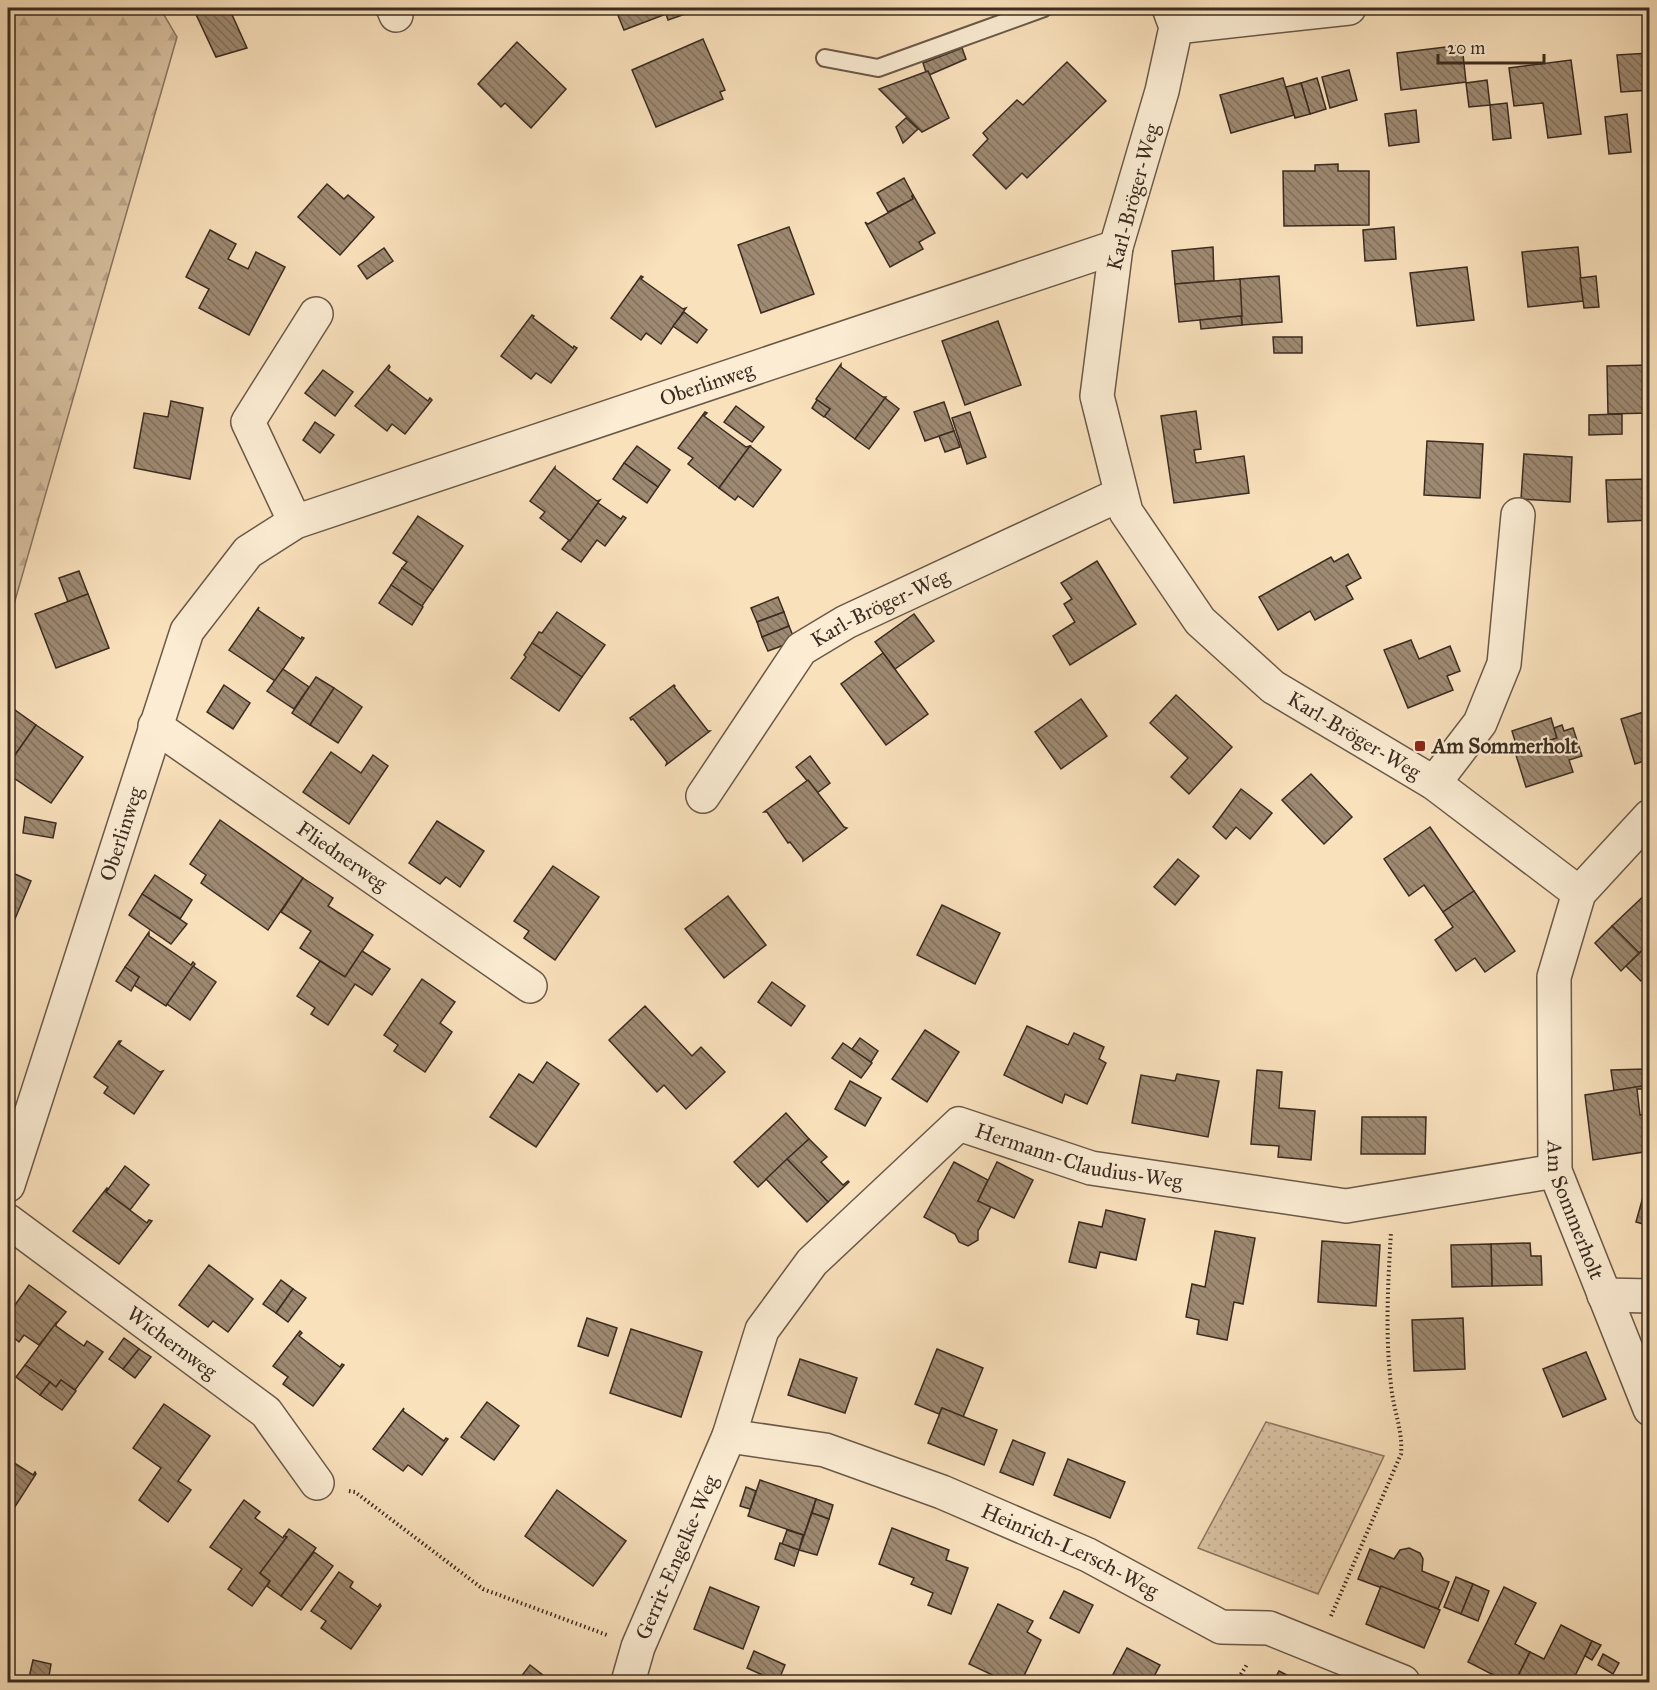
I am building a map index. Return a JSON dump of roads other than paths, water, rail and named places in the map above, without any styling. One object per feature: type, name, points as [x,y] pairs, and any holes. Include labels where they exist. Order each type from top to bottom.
[{"type":"street","points":[[1172,17],[1349,8]]},
{"type":"street","name":"Karl-Bröger-Weg","points":[[1172,17],[1162,91],[1116,247],[1096,396],[1126,512],[1200,621],[1273,687],[1434,783],[1579,893]]},
{"type":"street","name":"Oberlinweg","points":[[8,1185],[187,631],[248,552],[295,522],[1116,247]]},
{"type":"street","points":[[295,522],[248,422],[316,314]]},
{"type":"street","name":"Karl-Bröger-Weg","points":[[703,796],[801,649],[846,622],[1121,494]]},
{"type":"street","name":"Karl-Bröger-Weg","points":[[1434,783],[1480,723],[1504,664],[1518,515]]},
{"type":"street","name":"Fliednerweg","points":[[155,726],[530,986]]},
{"type":"street","name":"Am Sommerholt","points":[[1650,816],[1579,893],[1554,977],[1555,1171],[1650,1409]]},
{"type":"street","name":"Hermann-Claudius-Weg","points":[[729,1436],[762,1330],[812,1262],[959,1124],[1091,1168],[1346,1206],[1555,1171]]},
{"type":"street","name":"Wichernweg","points":[[8,1221],[266,1412],[317,1483]]},
{"type":"street","points":[[1604,1295],[1650,1296]]},
{"type":"street","name":"Gerrit-Engelke-Weg","points":[[628,1683],[638,1647],[729,1436]]},
{"type":"street","name":"Heinrich-Lersch-Weg","points":[[729,1436],[825,1450],[942,1492],[1088,1555],[1221,1627],[1269,1628],[1403,1683]]},
{"type":"lane","points":[[825,58],[878,68],[1044,8]]},
{"type":"place","name":"Am Sommerholt","points":[[1420,746]]}]
